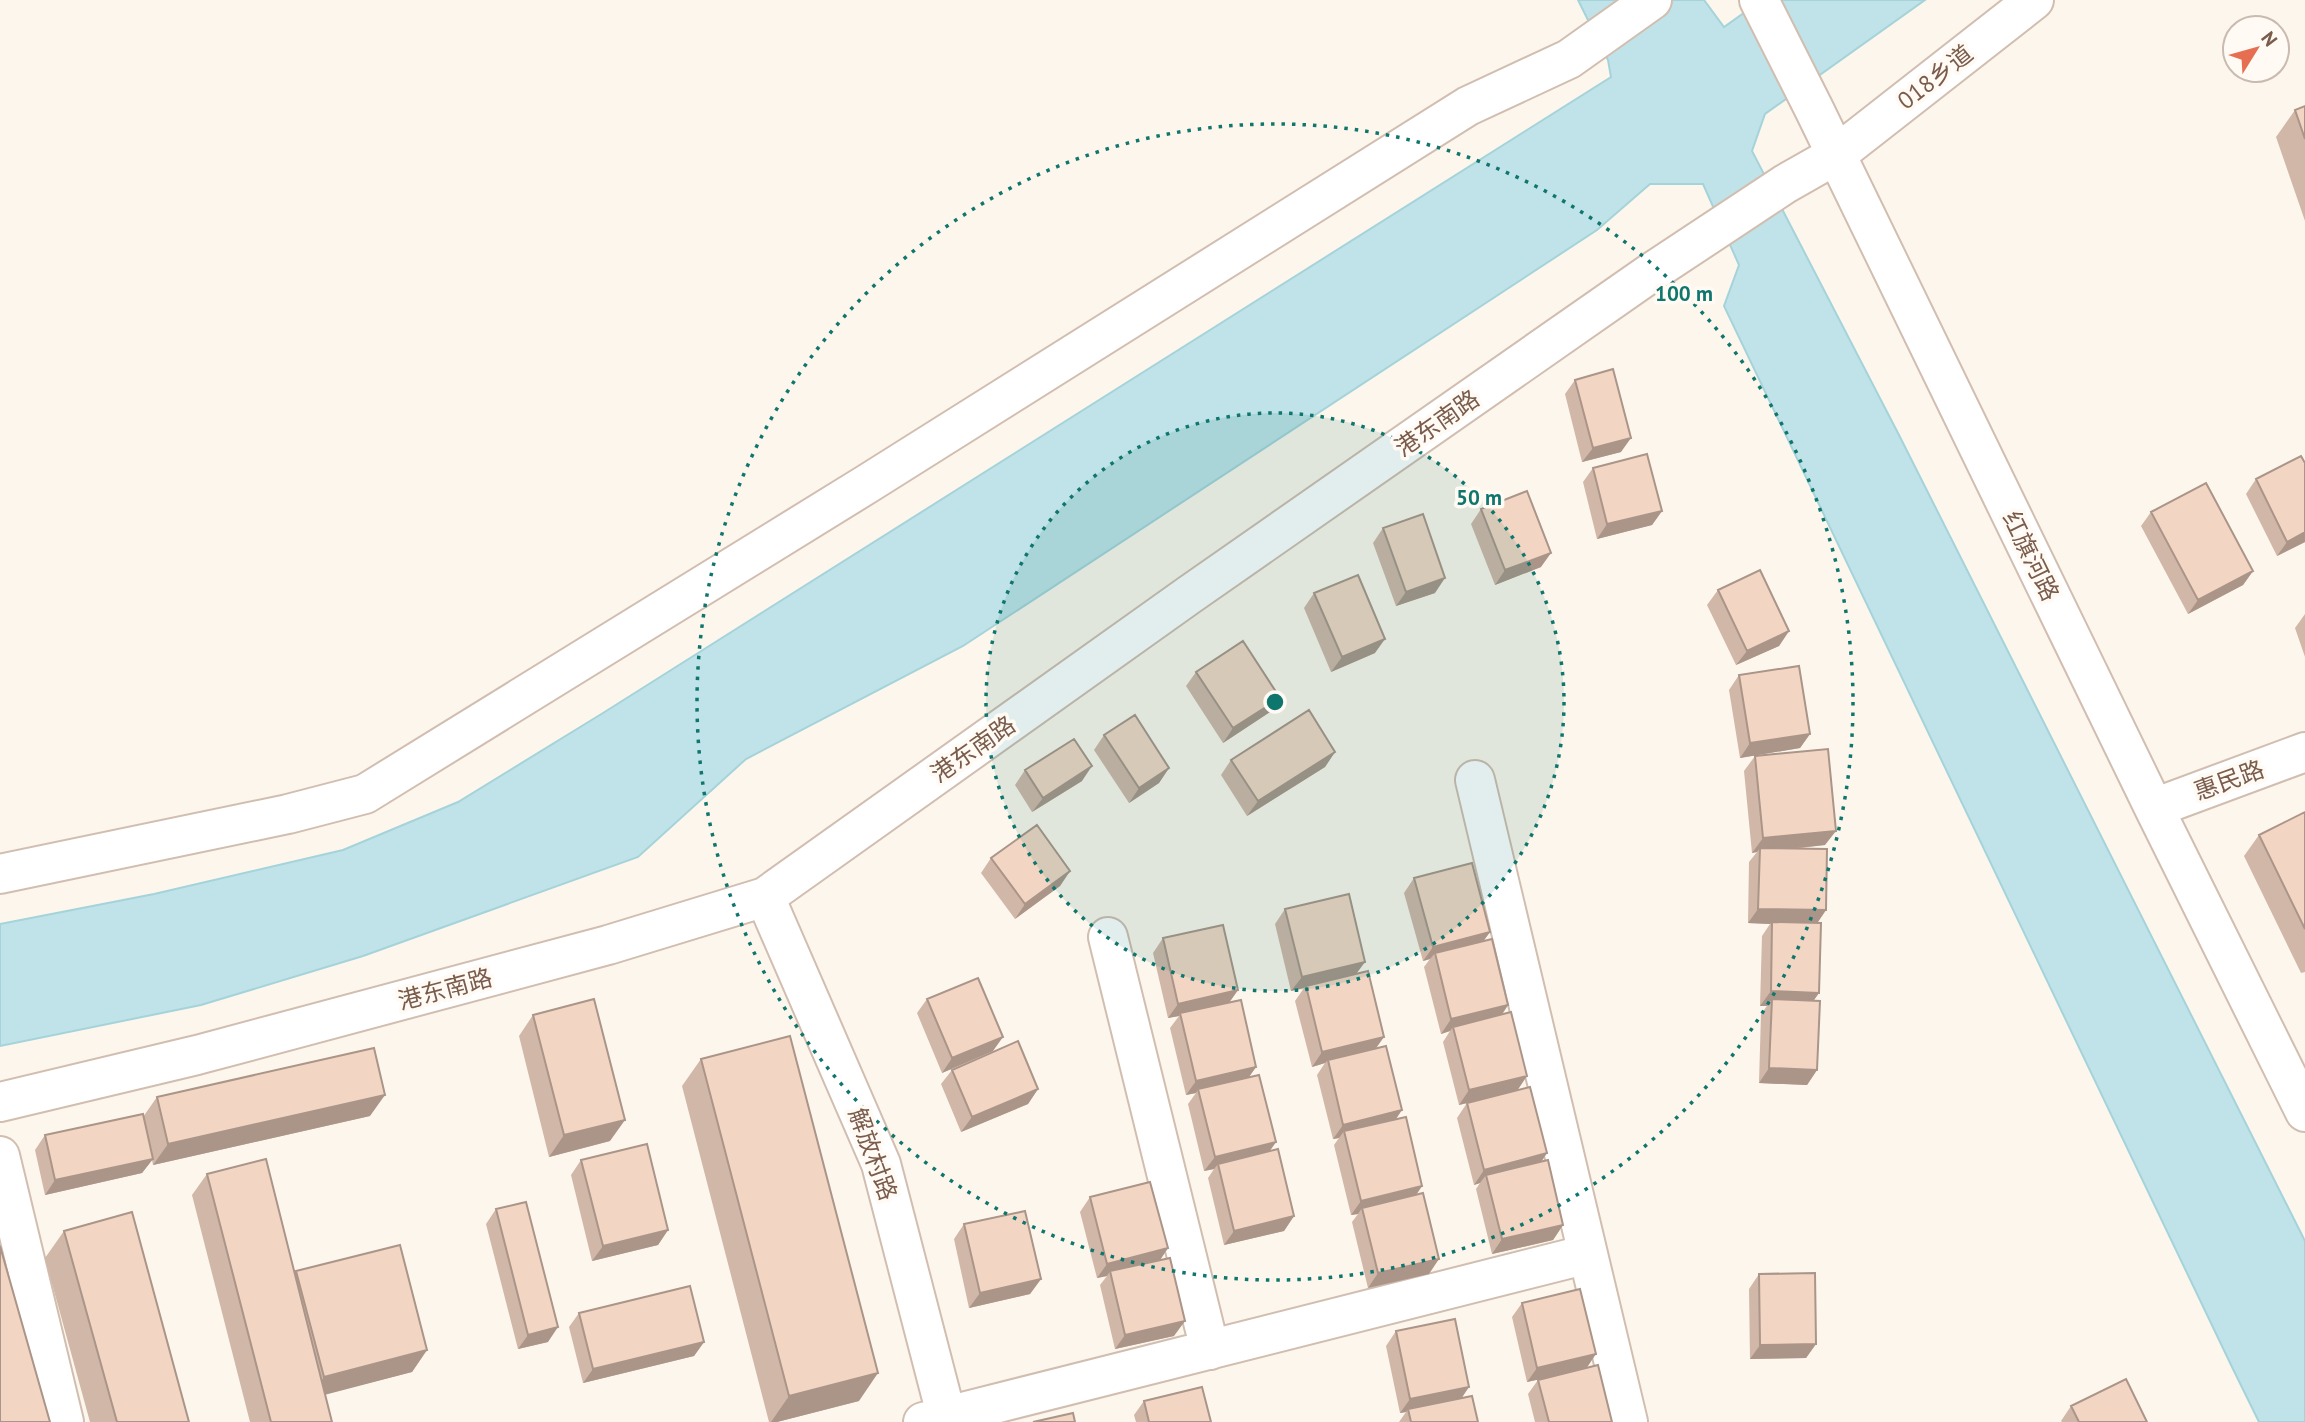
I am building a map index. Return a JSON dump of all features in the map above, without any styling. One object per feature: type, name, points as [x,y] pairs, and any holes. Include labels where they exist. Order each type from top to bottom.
[{"type":"street","points":[[0,874],[288,814],[365,794],[867,484],[1468,106],[1569,59],[1652,0]]},
{"type":"street","name":"红旗河路","points":[[1759,0],[2305,1112]]},
{"type":"street","name":"018乡道","points":[[1836,155],[2034,0]]},
{"type":"street","name":"港东南路","points":[[0,1102],[197,1055],[582,952],[765,897],[1212,579],[1650,274],[1785,184],[1836,155]]},
{"type":"street","name":"惠民路","points":[[2154,808],[2305,752]]},
{"type":"street","points":[[1475,780],[1628,1422]]},
{"type":"street","name":"解放村路","points":[[765,897],[881,1164],[939,1420]]},
{"type":"street","points":[[1108,937],[1210,1350]]},
{"type":"street","points":[[0,1156],[64,1422]]},
{"type":"street","points":[[939,1420],[1588,1254]]},
{"type":"water","points":[[1578,0],[1704,0],[1724,27],[1762,0],[1925,0],[1765,114],[1752,151],[1899,435],[2305,1241],[2305,1422],[2259,1422],[2232,1367],[1724,306],[1739,265],[1703,184],[1650,184],[1597,230],[963,646],[746,759],[638,857],[363,956],[201,1005],[0,1046],[0,924],[154,894],[343,850],[458,802],[1611,77],[1608,60]]},
{"type":"building","points":[[2305,106],[2305,139],[2295,110]]},
{"type":"building","points":[[1613,369],[1631,438],[1593,448],[1575,380]]},
{"type":"building","points":[[1647,454],[1662,511],[1607,524],[1593,468]]},
{"type":"building","points":[[2301,456],[2305,463],[2305,532],[2287,542],[2256,479]]},
{"type":"building","points":[[2206,483],[2253,571],[2198,600],[2151,512]]},
{"type":"building","points":[[1527,491],[1551,553],[1505,570],[1481,509]]},
{"type":"building","points":[[1423,514],[1445,578],[1406,592],[1383,528]]},
{"type":"building","points":[[1760,570],[1789,631],[1747,651],[1718,590]]},
{"type":"building","points":[[1358,575],[1385,639],[1342,657],[1314,593]]},
{"type":"building","points":[[1243,641],[1280,698],[1233,728],[1196,672]]},
{"type":"building","points":[[1799,666],[1810,734],[1750,743],[1739,675]]},
{"type":"building","points":[[1309,710],[1335,752],[1258,801],[1231,760]]},
{"type":"building","points":[[1135,715],[1169,768],[1139,788],[1104,735]]},
{"type":"building","points":[[1074,739],[1092,766],[1043,798],[1025,770]]},
{"type":"building","points":[[1828,749],[1836,831],[1763,838],[1755,756]]},
{"type":"building","points":[[2305,812],[2305,929],[2259,835]]},
{"type":"building","points":[[1037,825],[1070,871],[1025,904],[991,858]]},
{"type":"building","points":[[1760,848],[1827,849],[1826,910],[1758,909]]},
{"type":"building","points":[[1472,863],[1490,932],[1433,947],[1414,878]]},
{"type":"building","points":[[1349,894],[1365,962],[1302,977],[1285,909]]},
{"type":"building","points":[[1772,922],[1821,923],[1819,993],[1771,991]]},
{"type":"building","points":[[1223,925],[1238,990],[1178,1004],[1163,938]]},
{"type":"building","points":[[1492,939],[1508,1005],[1451,1019],[1435,953]]},
{"type":"building","points":[[1368,971],[1384,1037],[1322,1052],[1306,986]]},
{"type":"building","points":[[978,978],[1003,1037],[952,1058],[927,999]]},
{"type":"building","points":[[594,999],[625,1120],[564,1135],[533,1015]]},
{"type":"building","points":[[1772,999],[1820,1001],[1817,1070],[1769,1068]]},
{"type":"building","points":[[1241,1000],[1256,1067],[1196,1081],[1180,1013]]},
{"type":"building","points":[[1511,1012],[1527,1076],[1469,1090],[1453,1027]]},
{"type":"building","points":[[790,1036],[878,1373],[789,1396],[701,1059]]},
{"type":"building","points":[[1018,1041],[1038,1089],[972,1117],[952,1070]]},
{"type":"building","points":[[1386,1046],[1402,1110],[1343,1125],[1328,1060]]},
{"type":"building","points":[[374,1048],[385,1095],[168,1144],[157,1097]]},
{"type":"building","points":[[1259,1075],[1276,1142],[1215,1157],[1198,1089]]},
{"type":"building","points":[[1530,1087],[1547,1153],[1484,1170],[1467,1103]]},
{"type":"building","points":[[143,1114],[153,1159],[55,1180],[45,1135]]},
{"type":"building","points":[[1406,1117],[1422,1186],[1361,1201],[1344,1131]]},
{"type":"building","points":[[647,1144],[668,1230],[603,1246],[581,1160]]},
{"type":"building","points":[[1278,1149],[1294,1216],[1234,1231],[1218,1164]]},
{"type":"building","points":[[266,1159],[332,1422],[271,1422],[207,1174]]},
{"type":"building","points":[[1548,1160],[1563,1225],[1502,1239],[1486,1175]]},
{"type":"building","points":[[1150,1182],[1168,1248],[1107,1264],[1090,1197]]},
{"type":"building","points":[[1423,1193],[1439,1259],[1378,1273],[1362,1208]]},
{"type":"building","points":[[526,1202],[558,1327],[528,1335],[496,1209]]},
{"type":"building","points":[[1025,1211],[1041,1279],[980,1293],[964,1224]]},
{"type":"building","points":[[132,1212],[189,1422],[117,1422],[64,1231]]},
{"type":"building","points":[[400,1245],[427,1350],[324,1377],[296,1271]]},
{"type":"building","points":[[0,1246],[50,1422],[0,1422]]},
{"type":"building","points":[[1170,1258],[1185,1321],[1125,1335],[1110,1271]]},
{"type":"building","points":[[1815,1273],[1816,1344],[1760,1345],[1759,1274]]},
{"type":"building","points":[[690,1286],[704,1342],[593,1369],[579,1313]]},
{"type":"building","points":[[1580,1289],[1596,1354],[1537,1368],[1522,1303]]},
{"type":"building","points":[[1455,1319],[1469,1387],[1410,1399],[1396,1331]]},
{"type":"building","points":[[1598,1365],[1612,1422],[1549,1422],[1538,1380]]},
{"type":"building","points":[[2126,1379],[2147,1422],[2079,1422],[2071,1406]]},
{"type":"building","points":[[1202,1387],[1211,1422],[1149,1422],[1144,1401]]},
{"type":"building","points":[[1472,1396],[1478,1422],[1411,1422],[1408,1409]]},
{"type":"building","points":[[1073,1413],[1075,1422],[1033,1422]]}]
